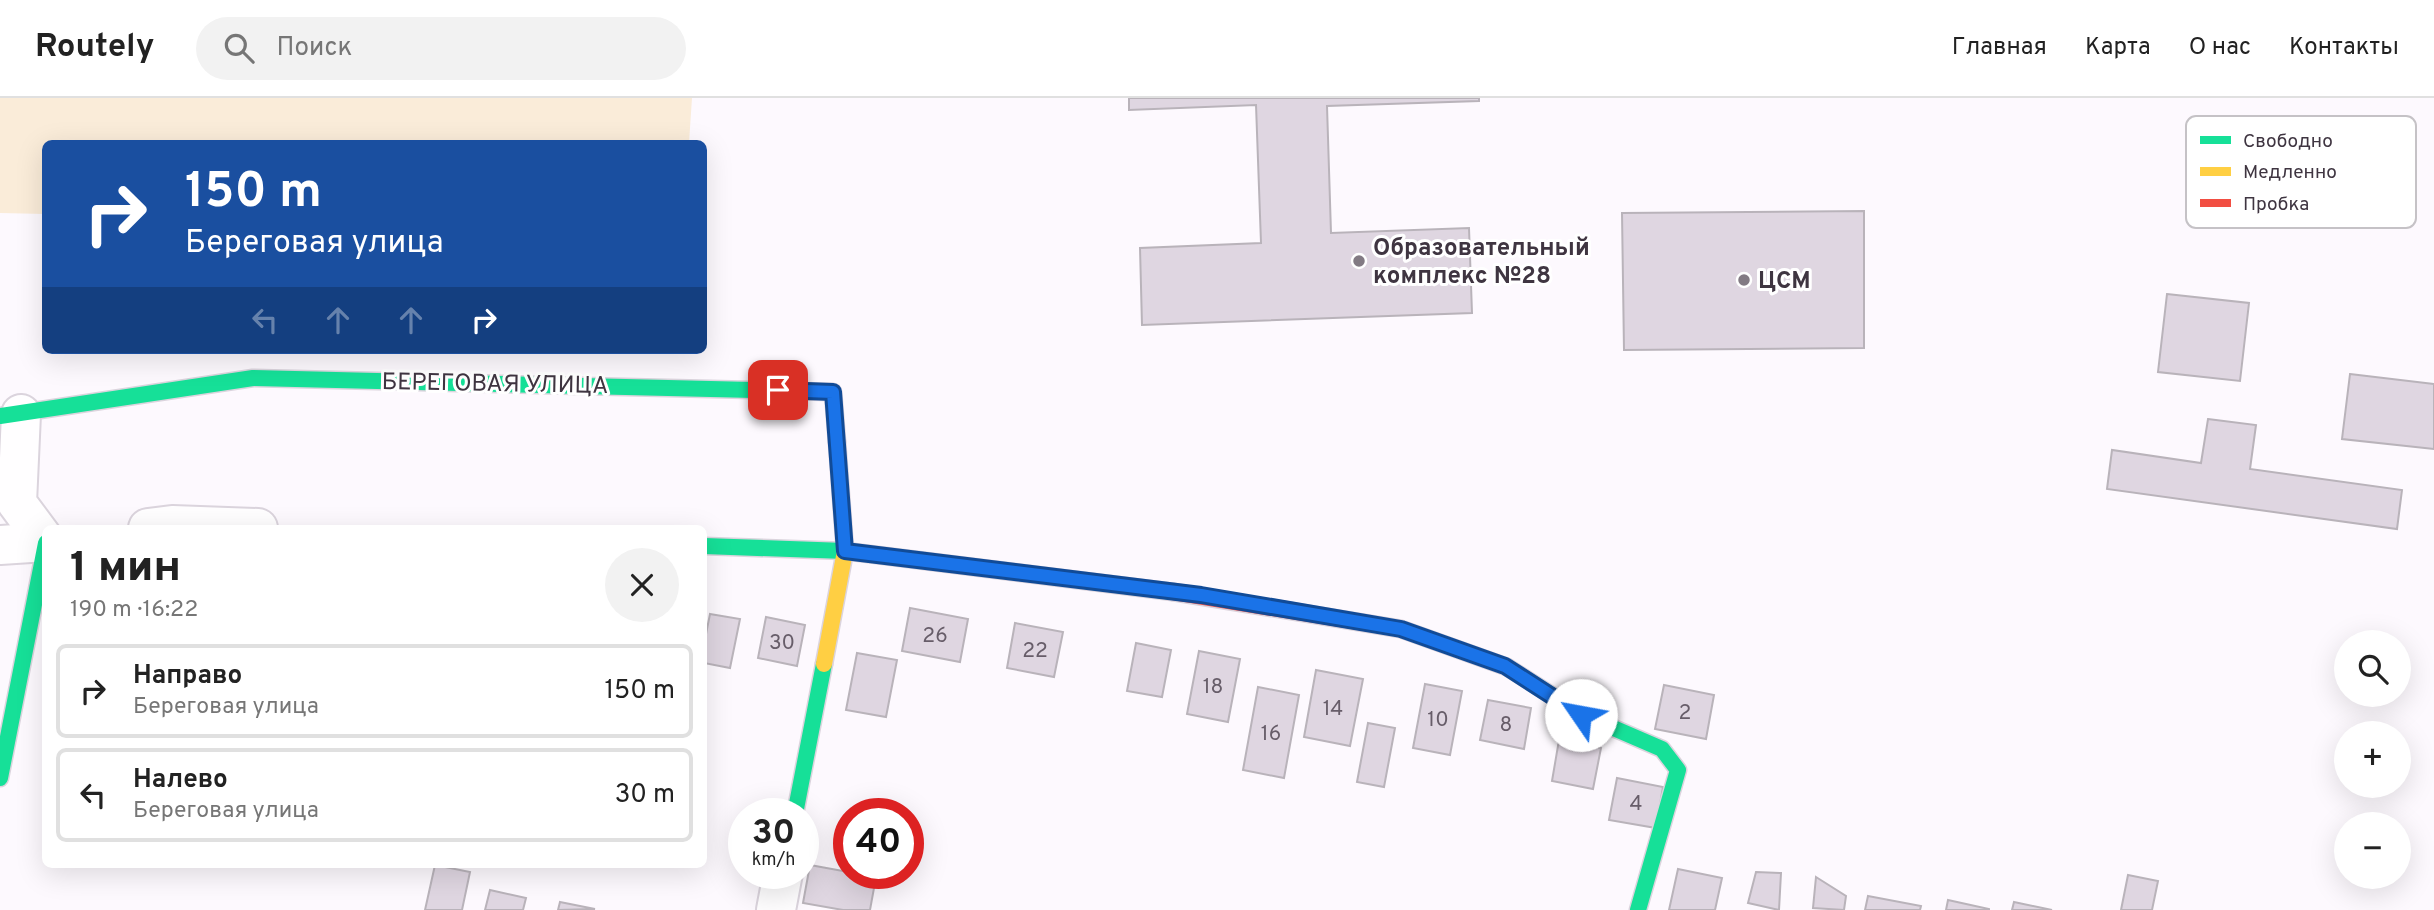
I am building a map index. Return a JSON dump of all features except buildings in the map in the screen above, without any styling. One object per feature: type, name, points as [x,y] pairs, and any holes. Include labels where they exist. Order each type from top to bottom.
[{"type":"street","name":"БЕРЕГОВАЯ УЛИЦА","points":[[10,415],[254,377],[833,392],[845,551]]},
{"type":"street","points":[[10,415],[17,503],[42,537]]},
{"type":"street","points":[[0,545],[42,542]]},
{"type":"street","points":[[707,545],[845,551],[1201,595],[1401,629],[1505,666],[1581,715],[1662,749],[1678,770],[1638,910]]},
{"type":"street","points":[[798,798],[845,551]]},
{"type":"street","points":[[0,778],[42,563]]},
{"type":"street","points":[[776,910],[780,889]]},
{"type":"shaded area","points":[[0,98],[692,98],[689,140],[42,140],[42,214],[0,213]]},
{"type":"traffic: fast","points":[[0,416],[253,378],[833,392],[837,442]]},
{"type":"traffic: fast","points":[[707,546],[845,551],[1173,592]]},
{"type":"traffic: fast","points":[[0,778],[42,563]]},
{"type":"traffic: fast","points":[[798,798],[824,664]]},
{"type":"traffic: fast","points":[[1507,667],[1581,714],[1662,749],[1678,770],[1638,910]]},
{"type":"traffic: slow","points":[[824,664],[845,551],[837,442]]},
{"type":"traffic: jam","points":[[1173,592],[1401,629],[1507,667]]},
{"type":"place","name":"Образовательный комплекс №28","points":[[1359,261]]},
{"type":"place","name":"ЦСМ","points":[[1744,280]]},
{"type":"route","points":[[778,390],[833,392],[845,551],[1201,595],[1401,629],[1505,666],[1581,715]]}]
